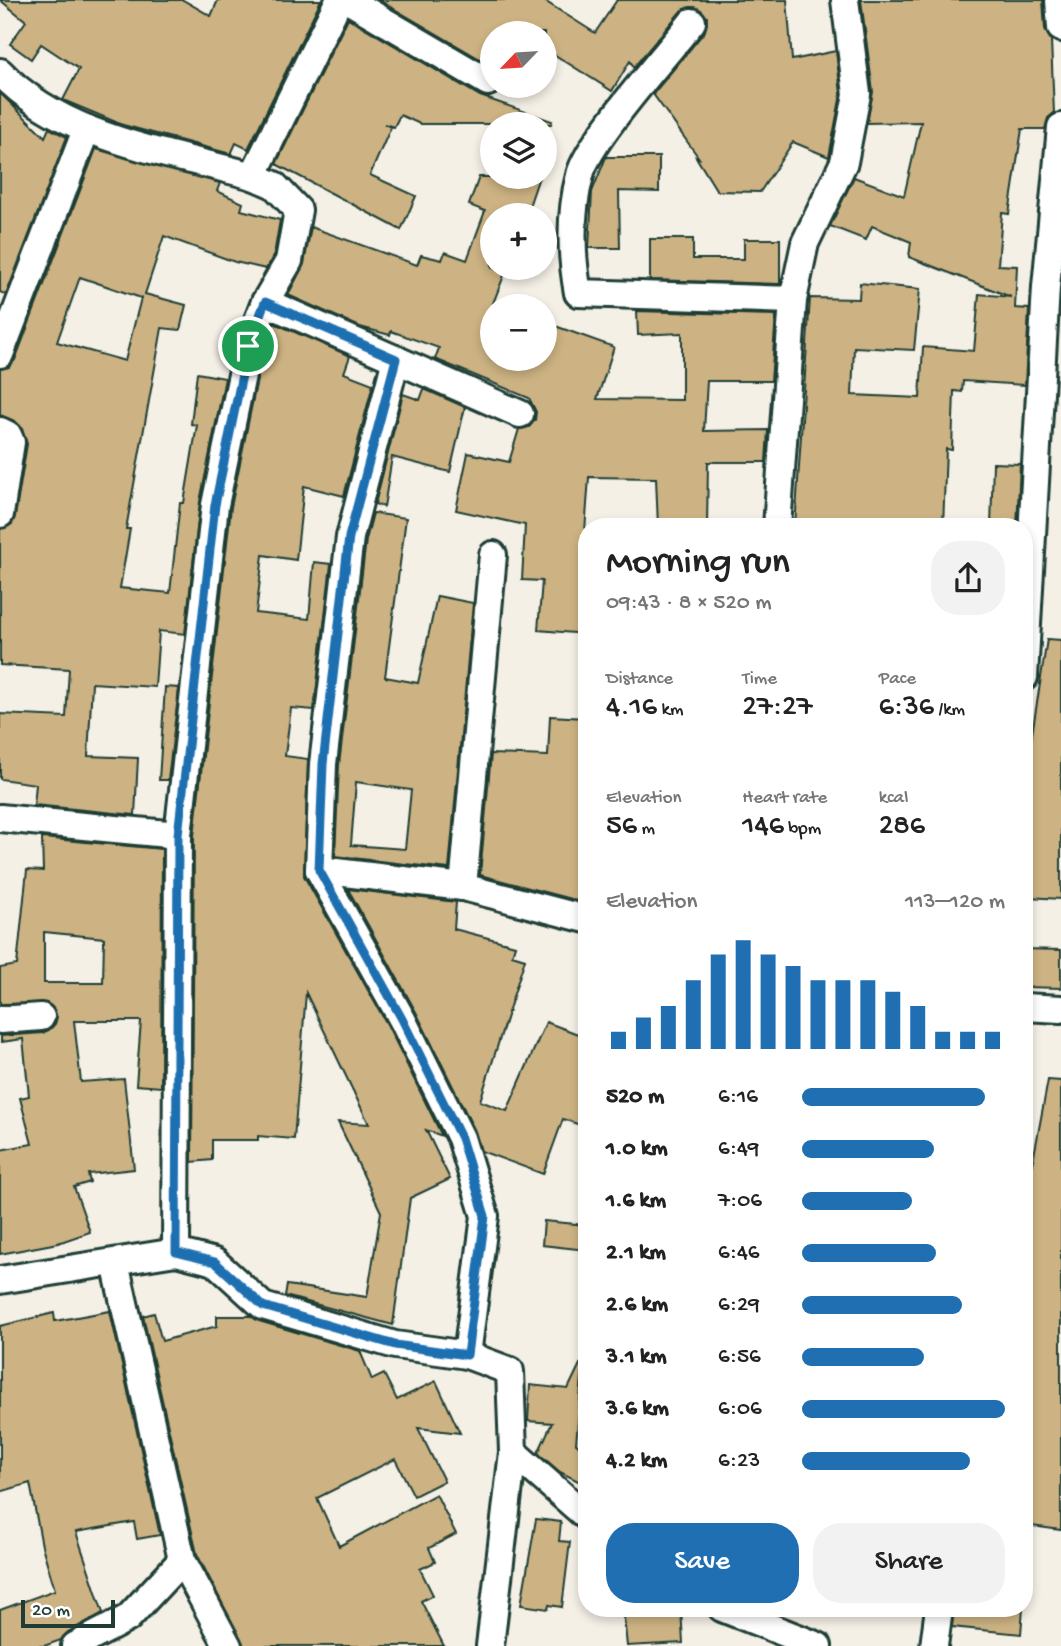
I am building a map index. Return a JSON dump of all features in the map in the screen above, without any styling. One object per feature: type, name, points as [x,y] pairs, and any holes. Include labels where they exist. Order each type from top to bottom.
[{"type":"street","points":[[253,176],[339,0]]},
{"type":"street","points":[[348,0],[480,77]]},
{"type":"street","points":[[778,518],[793,300],[804,243],[844,162],[857,94],[845,0]]},
{"type":"street","points":[[1059,0],[1061,28]]},
{"type":"street","points":[[692,22],[602,135],[580,172],[572,241],[578,293],[793,300]]},
{"type":"street","points":[[0,72],[16,89],[86,130],[253,176],[274,185],[298,210],[289,261],[265,302],[248,346],[215,505],[178,835],[176,1252]]},
{"type":"street","points":[[1033,556],[1053,288],[1061,127]]},
{"type":"street","points":[[0,354],[86,130]]},
{"type":"street","points":[[265,302],[520,414]]},
{"type":"street","points":[[396,359],[349,537],[323,764],[319,870],[402,1019],[461,1138],[485,1216],[467,1355]]},
{"type":"street","points":[[0,431],[8,435],[11,442],[0,514]]},
{"type":"street","points":[[463,887],[494,555]]},
{"type":"street","points":[[0,818],[178,835]]},
{"type":"street","points":[[319,870],[463,887],[578,917]]},
{"type":"street","points":[[1033,1007],[1061,1009]]},
{"type":"street","points":[[0,1020],[41,1017]]},
{"type":"street","points":[[0,1280],[176,1252],[215,1262],[263,1306],[395,1345],[467,1355],[510,1371],[513,1452],[490,1646]]},
{"type":"street","points":[[116,1263],[182,1560],[228,1646]]},
{"type":"street","points":[[513,1452],[578,1509]]},
{"type":"street","points":[[75,1646],[128,1618],[182,1560]]},
{"type":"street","points":[[745,1617],[818,1646]]},
{"type":"street","points":[[934,1646],[938,1617]]},
{"type":"building","points":[[0,0],[183,0],[211,16],[218,0],[321,0],[248,149],[236,143],[231,154],[123,125],[63,100],[79,69],[41,44],[31,59],[10,44],[26,21]]},
{"type":"building","points":[[379,0],[543,0],[595,33],[617,0],[787,0],[792,60],[836,51],[841,94],[829,157],[793,142],[760,192],[717,191],[696,157],[699,158],[653,94],[705,31],[707,17],[695,7],[680,12],[634,67],[630,61],[612,91],[557,56],[557,21],[480,21],[480,59]]},
{"type":"building","points":[[861,0],[1043,0],[1045,29],[1051,40],[1054,113],[1048,118],[1045,129],[1022,129],[1009,214],[1002,213],[998,265],[1017,266],[1015,308],[1029,309],[1025,385],[963,381],[962,392],[954,391],[952,450],[946,449],[943,518],[796,518],[810,298],[859,299],[860,283],[920,289],[914,350],[854,347],[852,395],[920,398],[923,347],[974,351],[979,294],[1011,297],[909,257],[911,242],[872,226],[866,240],[830,226],[854,177],[904,196],[921,122],[867,123],[873,92]]},
{"type":"building","points":[[348,18],[480,98],[526,112],[480,112],[480,124],[420,124],[400,115],[394,127],[384,124],[391,127],[370,175],[416,196],[401,230],[276,164]]},
{"type":"building","points":[[0,93],[45,137],[49,128],[67,137],[6,295],[0,292]]},
{"type":"building","points":[[96,149],[220,183],[217,191],[243,203],[241,210],[280,220],[274,255],[266,269],[235,262],[164,236],[145,294],[186,305],[180,330],[162,328],[126,529],[130,529],[120,588],[170,593],[180,503],[184,503],[197,425],[191,424],[197,373],[225,378],[200,502],[185,634],[159,631],[155,687],[92,683],[88,756],[138,758],[135,815],[34,805],[36,784],[0,779],[0,714],[66,717],[69,669],[0,665],[0,529],[12,524],[15,517],[27,444],[22,428],[15,421],[0,415],[0,369],[9,367],[15,360]],"holes":[[[80,277],[141,298],[125,361],[57,342]]]},
{"type":"building","points":[[606,157],[659,157],[659,192],[619,191],[620,248],[589,248],[592,192]]},
{"type":"building","points":[[479,177],[480,189],[535,189],[530,203],[480,203],[480,209],[469,205]]},
{"type":"building","points":[[480,225],[480,280],[502,280],[497,294],[480,294],[480,371],[557,371],[557,327],[614,347],[597,399],[682,400],[682,333],[638,335],[637,311],[776,315],[771,381],[707,381],[704,431],[768,430],[766,462],[708,462],[707,518],[658,518],[656,478],[589,477],[586,518],[578,518],[578,633],[538,630],[542,581],[522,580],[525,525],[456,510],[468,453],[509,462],[519,429],[529,427],[535,420],[536,412],[529,398],[435,359],[439,348],[391,331],[390,335],[360,327],[288,295],[304,264],[311,227],[417,265],[421,255],[442,260],[445,252],[467,260]]},
{"type":"building","points":[[650,239],[693,239],[693,259],[744,259],[744,239],[780,239],[780,284],[650,280]]},
{"type":"building","points":[[274,323],[350,356],[344,373],[373,384],[344,496],[304,486],[296,560],[263,555],[256,613],[309,619],[314,562],[331,564],[314,710],[291,708],[285,756],[308,759],[304,876],[388,1026],[442,1136],[426,1130],[450,1179],[410,1198],[393,1325],[285,1296],[287,1285],[367,1297],[381,1212],[338,1122],[369,1124],[306,993],[294,1139],[258,1136],[258,1140],[212,1140],[212,1160],[192,1162],[194,836],[231,507],[263,350]]},
{"type":"building","points":[[424,389],[465,407],[450,472],[392,457],[384,507],[375,504],[403,394],[420,400]]},
{"type":"building","points":[[993,463],[1020,464],[1017,518],[991,518]]},
{"type":"building","points":[[373,513],[406,518],[385,677],[418,683],[437,596],[473,603],[449,869],[335,856],[339,765],[366,540]],"holes":[[[356,782],[411,790],[405,849],[351,845]]]},
{"type":"building","points":[[1047,639],[1061,640],[1061,899],[1033,897],[1033,728]]},
{"type":"building","points":[[165,687],[179,688],[168,780],[159,780]]},
{"type":"building","points":[[550,716],[578,718],[578,901],[480,875],[491,754],[548,756]]},
{"type":"building","points":[[42,838],[162,849],[161,1087],[136,1085],[141,1021],[74,1021],[81,1082],[124,1079],[134,1169],[88,1174],[90,1182],[74,1187],[90,1232],[58,1243],[0,1254],[0,1150],[32,1144],[20,1098],[29,1096],[23,1039],[1,1042],[1,1036],[43,1033],[55,1024],[57,1017],[47,1003],[0,1004],[0,968],[17,965],[27,870],[43,871]],"holes":[[[44,932],[104,938],[103,983],[44,983]]]},
{"type":"building","points":[[348,889],[456,902],[454,929],[515,945],[512,955],[525,959],[480,1101],[507,1111],[546,1022],[578,1034],[578,1124],[563,1119],[543,1174],[481,1151],[475,1131],[416,1012]]},
{"type":"building","points":[[1033,949],[1061,950],[1061,988],[1033,987]]},
{"type":"building","points":[[1048,1080],[1061,1081],[1061,1530],[1033,1526],[1033,1161]]},
{"type":"building","points":[[544,1221],[578,1224],[578,1249],[542,1245]]},
{"type":"building","points":[[110,1311],[160,1535],[137,1539],[134,1522],[76,1532],[103,1613],[68,1632],[61,1640],[44,1646],[0,1646],[0,1610],[55,1590],[42,1546],[30,1483],[0,1492],[0,1326],[54,1313],[55,1321]]},
{"type":"building","points":[[154,1313],[162,1341],[217,1326],[217,1316],[250,1316],[360,1351],[372,1380],[384,1374],[397,1400],[436,1381],[460,1433],[418,1428],[444,1481],[414,1496],[395,1459],[317,1498],[339,1546],[436,1494],[456,1534],[429,1548],[435,1562],[420,1569],[433,1595],[421,1601],[444,1646],[244,1646],[197,1554],[143,1316]]},
{"type":"building","points":[[578,1368],[578,1481],[560,1472],[538,1453],[552,1423],[528,1421],[530,1385],[568,1389]]},
{"type":"building","points":[[536,1519],[561,1522],[559,1541],[570,1542],[562,1607],[549,1605],[548,1609],[521,1605]]},
{"type":"building","points":[[624,1617],[682,1617],[683,1643],[627,1646]]},
{"type":"building","points":[[953,1617],[1022,1617],[1021,1634],[952,1627]]},
{"type":"route","points":[[265,302],[396,359],[349,537],[323,764],[319,870],[402,1019],[461,1138],[485,1216],[467,1355],[395,1345],[263,1306],[215,1262],[176,1252],[178,835],[215,505],[248,346],[265,302]]}]
